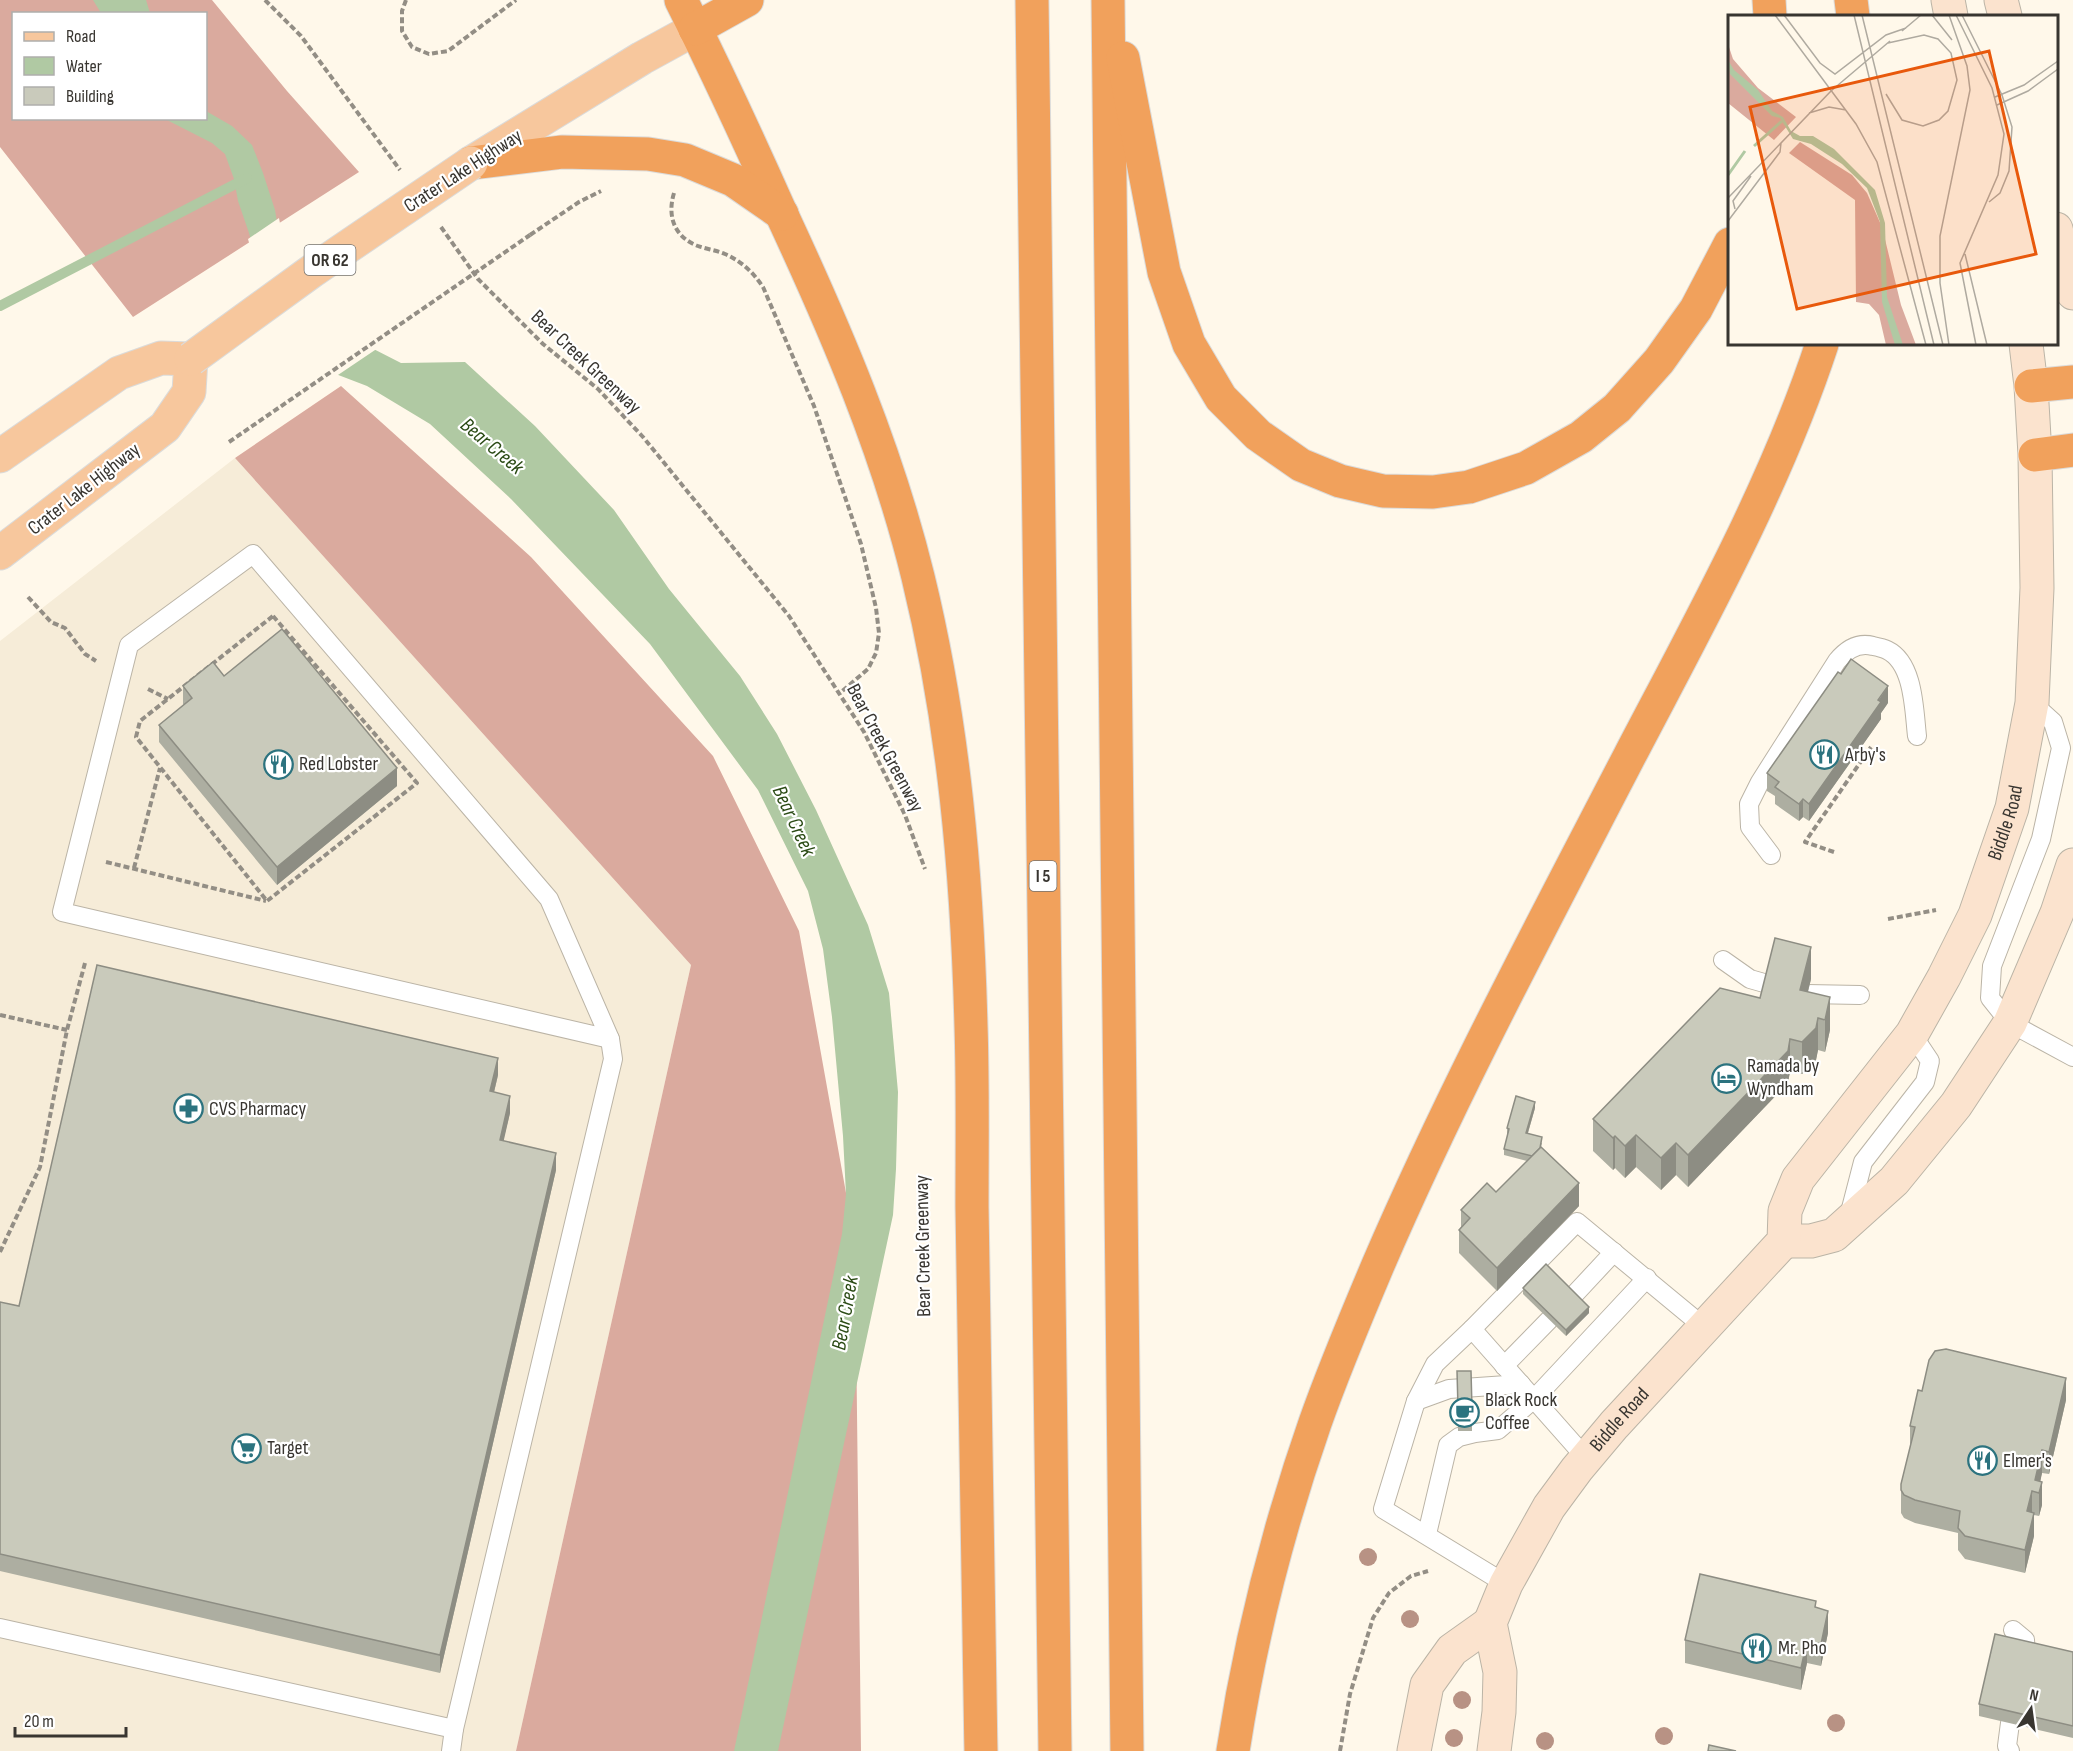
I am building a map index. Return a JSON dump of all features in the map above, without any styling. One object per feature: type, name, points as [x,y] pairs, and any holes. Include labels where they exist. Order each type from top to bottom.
[{"type":"highway","points":[[681,0],[782,214],[844,354],[870,421],[898,503],[917,574],[943,693],[955,776],[965,893],[971,1027],[981,1751]]},
{"type":"highway","name":"Crater Lake Highway","points":[[695,29],[747,0]]},
{"type":"highway","name":"I 5","points":[[1032,0],[1055,1751]]},
{"type":"highway","points":[[1110,0],[1146,170],[1164,272],[1189,344],[1221,398],[1258,435],[1301,465],[1341,481],[1383,491],[1433,492],[1469,487],[1526,468],[1581,437],[1617,408],[1659,361],[1696,309],[1728,248]]},
{"type":"highway","points":[[1110,0],[1127,1751]]},
{"type":"highway","points":[[1769,0],[1770,15]]},
{"type":"highway","points":[[1851,0],[1853,15]]},
{"type":"highway","points":[[471,164],[562,152],[648,154],[685,160],[733,180],[782,214]]},
{"type":"highway","points":[[1233,1751],[1245,1678],[1277,1550],[1314,1425],[1353,1324],[1425,1159],[1481,1043],[1747,527],[1799,408],[1822,345]]},
{"type":"highway","points":[[2031,386],[2073,382]]},
{"type":"highway","points":[[2035,455],[2073,450]]},
{"type":"main road","points":[[1947,0],[1952,15]]},
{"type":"main road","points":[[2001,0],[2005,15]]},
{"type":"main road","name":"Crater Lake Highway","points":[[0,456],[119,373],[176,358],[312,272],[471,164],[642,58],[695,29]]},
{"type":"main road","points":[[2058,237],[2073,293]]},
{"type":"main road","name":"Biddle Road","points":[[1490,1623],[1506,1584],[1550,1507],[1586,1458],[1784,1241],[1785,1211],[1798,1179],[1912,1034],[1975,915],[2012,808],[2032,703],[2037,588],[2035,455],[2026,345]]},
{"type":"main road","name":"Crater Lake Highway","points":[[0,553],[165,427],[189,392],[176,358]]},
{"type":"main road","points":[[1784,1241],[1811,1241],[1834,1235],[1894,1181],[1956,1105],[2010,1023],[2057,913],[2073,865]]},
{"type":"main road","points":[[1414,1751],[1427,1685],[1452,1650],[1490,1623],[1500,1672],[1499,1712],[1494,1751]]},
{"type":"lane","points":[[451,1751],[454,1729],[613,1059],[610,1039],[549,899],[253,554],[129,645],[62,912],[610,1039]]},
{"type":"lane","points":[[1771,855],[1750,826],[1749,804],[1760,782],[1837,662],[1848,649],[1868,645],[1888,650],[1902,663],[1911,687],[1917,736]]},
{"type":"lane","points":[[2032,703],[2053,722],[2061,748],[2041,839],[1992,966],[1990,998],[2010,1023],[2073,1057]]},
{"type":"lane","points":[[1723,960],[1750,979],[1771,985]]},
{"type":"lane","points":[[1807,994],[1860,994]]},
{"type":"lane","points":[[1847,1224],[1863,1162],[1924,1082],[1929,1061],[1912,1034]]},
{"type":"lane","points":[[1506,1584],[1383,1509],[1416,1401],[1435,1364],[1577,1222],[1704,1327]]},
{"type":"lane","points":[[1573,1296],[1614,1252]]},
{"type":"lane","points":[[1426,1534],[1448,1446],[1459,1437],[1498,1430],[1534,1399],[1647,1278]]},
{"type":"lane","points":[[1504,1366],[1549,1320]]},
{"type":"lane","points":[[1472,1329],[1586,1458]]},
{"type":"lane","points":[[1416,1401],[1449,1389],[1521,1384]]},
{"type":"lane","points":[[0,1628],[454,1729]]},
{"type":"lane","points":[[2013,1630],[2025,1640],[2026,1653]]},
{"type":"lane","points":[[2010,1724],[2007,1746],[2010,1751]]},
{"type":"path","points":[[265,0],[301,36],[402,173]]},
{"type":"path","points":[[406,0],[402,11],[402,31],[412,47],[429,54],[448,51],[516,0]]},
{"type":"path","points":[[676,187],[671,202],[672,222],[678,234],[687,241],[723,253],[740,262],[755,275],[763,287],[814,406],[861,544],[876,608],[879,633],[876,653],[868,669],[840,693]]},
{"type":"path","points":[[229,442],[579,202],[611,188]]},
{"type":"path","name":"Bear Creek Greenway","points":[[436,221],[478,279],[543,344],[598,389],[643,436],[789,616],[840,693],[886,773],[905,815],[927,875]]},
{"type":"path","points":[[28,597],[51,622],[64,628],[85,654],[168,699]]},
{"type":"path","points":[[273,616],[417,783],[267,901],[136,737],[140,720],[273,616]]},
{"type":"path","points":[[1834,852],[1805,842],[1871,747]]},
{"type":"path","points":[[134,869],[160,768]]},
{"type":"path","points":[[106,862],[267,901]]},
{"type":"path","points":[[1888,919],[1946,908]]},
{"type":"path","points":[[0,1252],[40,1167],[67,1030],[85,963]]},
{"type":"path","points":[[0,1015],[67,1030]]},
{"type":"path","points":[[1340,1751],[1350,1694],[1373,1618],[1389,1593],[1411,1576],[1425,1571],[1431,1572]]},
{"type":"shaded area","points":[[0,0],[212,0],[287,91],[359,172],[133,317],[0,147]]},
{"type":"shaded area","points":[[341,386],[531,557],[713,756],[799,931],[855,1243],[861,1751],[516,1751],[691,965],[235,458]]},
{"type":"shaded area","points":[[235,458],[691,965],[516,1751],[0,1751],[0,641]]},
{"type":"water","points":[[93,0],[146,0],[150,12],[100,12]]},
{"type":"water","name":"Bear Creek","points":[[207,112],[232,126],[252,145],[275,210],[281,246],[293,275],[332,325],[401,363],[465,362],[535,426],[614,510],[669,589],[740,676],[777,734],[816,810],[868,925],[889,993],[898,1092],[893,1215],[778,1751],[734,1751],[842,1234],[846,1194],[832,1017],[823,949],[808,891],[758,790],[650,644],[511,499],[430,424],[367,386],[320,368],[258,266],[225,154],[212,143],[167,120],[207,120]]},
{"type":"pier","points":[[279,218],[284,245],[295,274],[316,302],[334,323],[378,348],[335,377],[318,371],[292,351],[270,317],[248,239]]},
{"type":"building","name":"Red Lobster","points":[[282,629],[397,768],[277,867],[159,725],[192,698],[183,686],[213,662],[224,676]]},
{"type":"building","name":"Arby's","points":[[1851,659],[1888,686],[1878,700],[1881,702],[1809,804],[1803,799],[1799,804],[1775,787],[1779,782],[1767,773],[1838,672],[1841,674]]},
{"type":"building","name":"Ramada by Wyndham","points":[[1775,938],[1811,947],[1800,990],[1830,997],[1825,1020],[1818,1018],[1816,1028],[1802,1042],[1790,1039],[1788,1051],[1688,1155],[1676,1143],[1661,1158],[1636,1135],[1625,1146],[1615,1136],[1613,1138],[1593,1119],[1720,988],[1760,998]]},
{"type":"building","name":"Target","points":[[97,965],[498,1058],[490,1091],[510,1096],[500,1140],[556,1153],[440,1655],[0,1554],[0,1302],[19,1306]]},
{"type":"building","points":[[1516,1096],[1535,1102],[1526,1133],[1542,1137],[1540,1148],[1532,1156],[1504,1149]]},
{"type":"building","points":[[1541,1147],[1579,1183],[1497,1268],[1459,1230],[1470,1218],[1461,1210],[1487,1183],[1496,1192]]},
{"type":"building","points":[[1546,1264],[1589,1307],[1566,1330],[1523,1288]]},
{"type":"building","name":"Elmer's","points":[[1946,1349],[2066,1378],[2049,1452],[2042,1450],[2035,1480],[2042,1482],[2039,1493],[2032,1491],[2027,1511],[2034,1513],[2025,1550],[1965,1536],[1958,1528],[1960,1511],[1915,1500],[1904,1495],[1901,1490],[1915,1427],[1910,1426],[1918,1390],[1922,1391],[1929,1360],[1935,1351]]},
{"type":"building","points":[[1457,1371],[1471,1371],[1472,1408],[1458,1408]]},
{"type":"building","name":"Mr. Pho","points":[[1700,1574],[1816,1601],[1815,1607],[1828,1611],[1821,1644],[1807,1641],[1801,1668],[1685,1640]]},
{"type":"building","points":[[1995,1634],[2073,1652],[2073,1726],[1979,1704]]},
{"type":"building","points":[[1709,1745],[1736,1751],[1708,1751]]},
{"type":"waterway","points":[[0,306],[247,178]]},
{"type":"place","name":"Arby's","points":[[1824,755]]},
{"type":"place","name":"Red Lobster","points":[[278,764]]},
{"type":"place","name":"Ramada by Wyndham","points":[[1726,1078]]},
{"type":"place","name":"CVS Pharmacy","points":[[188,1109]]},
{"type":"place","name":"Black Rock Coffee","points":[[1464,1412]]},
{"type":"place","name":"Target","points":[[246,1448]]},
{"type":"place","name":"Elmer's","points":[[1982,1461]]},
{"type":"place","name":"Mr. Pho","points":[[1757,1648]]}]
